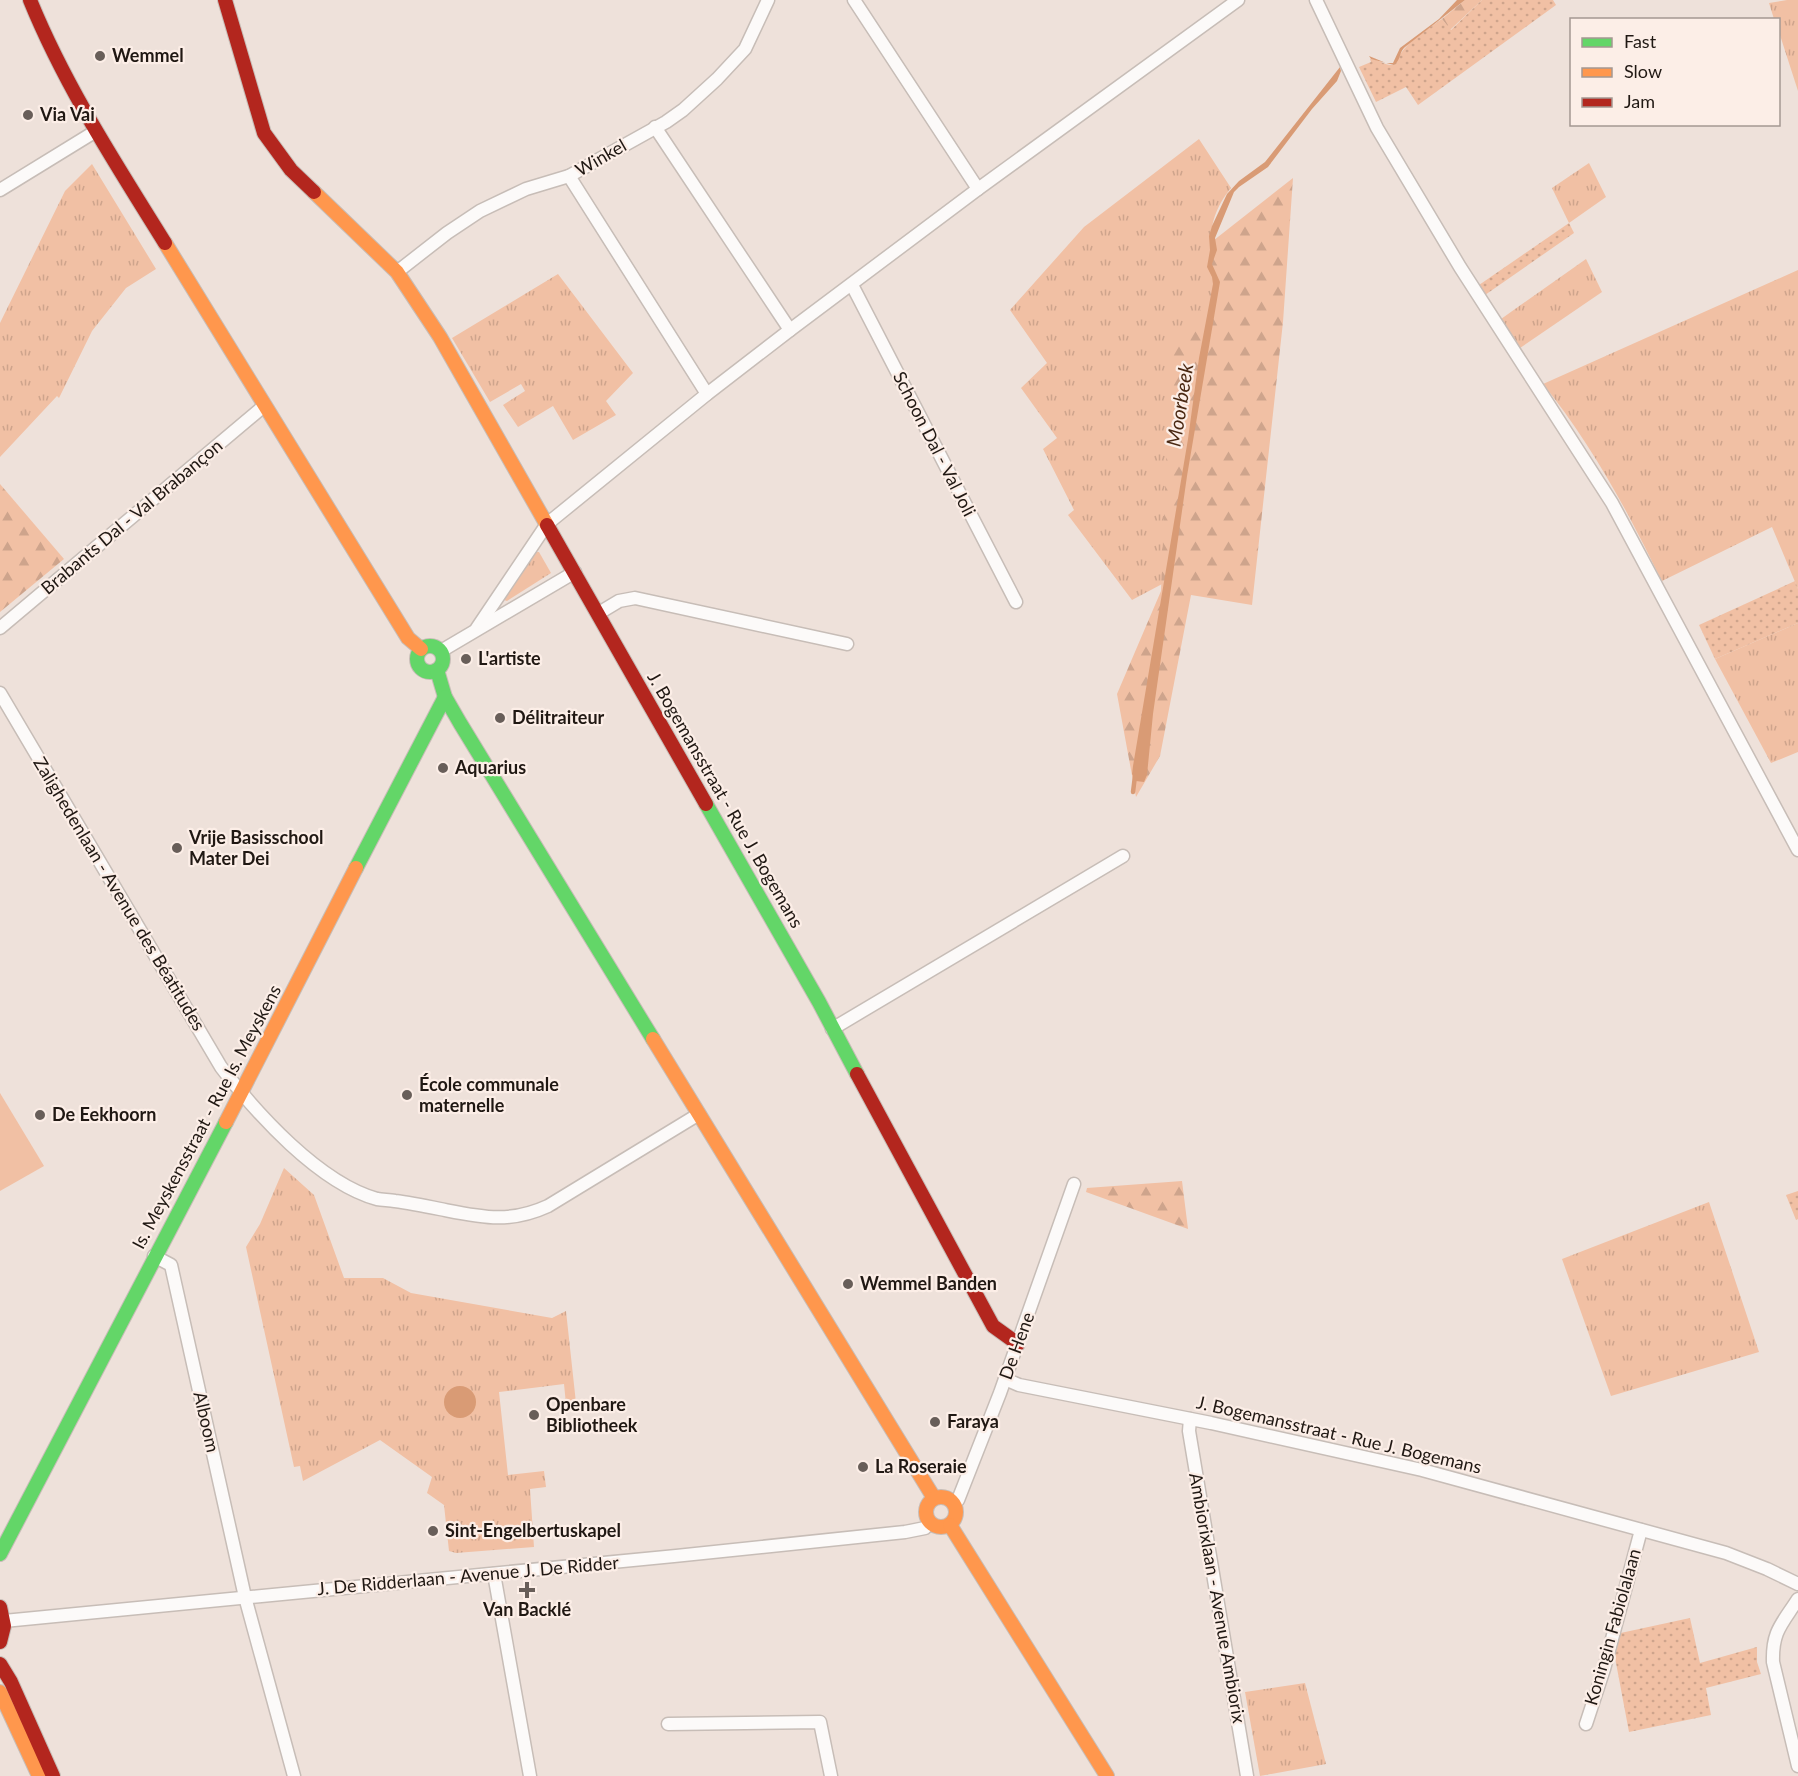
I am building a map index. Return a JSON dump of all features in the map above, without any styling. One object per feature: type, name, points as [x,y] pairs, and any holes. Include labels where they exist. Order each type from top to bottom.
[{"type":"street","points":[[30,0],[47,42],[96,131],[408,638],[421,649]]},
{"type":"street","name":"J. Bogemansstraat - Rue J. Bogemans","points":[[225,0],[264,133],[291,170],[397,272],[440,337],[599,613],[847,1053],[993,1326],[1018,1344]]},
{"type":"street","name":"Winkel","points":[[397,272],[480,211],[526,189],[569,176],[683,110],[746,49],[768,0]]},
{"type":"street","points":[[854,0],[978,189]]},
{"type":"street","points":[[477,628],[547,524],[790,330],[978,189],[1238,0]]},
{"type":"street","points":[[1316,0],[1377,128],[1460,267],[1612,503],[1798,850]]},
{"type":"street","points":[[655,127],[790,330]]},
{"type":"street","points":[[0,190],[96,131]]},
{"type":"street","points":[[569,176],[707,394]]},
{"type":"street","name":"Schoon Dal - Val Joli","points":[[852,285],[1016,603]]},
{"type":"street","name":"Brabants Dal - Val Brabançon","points":[[0,628],[264,406]]},
{"type":"street","points":[[441,651],[575,572]]},
{"type":"street","points":[[599,613],[619,601],[635,598],[847,644]]},
{"type":"street","points":[[437,670],[424,670],[419,665],[417,657],[421,649],[433,646],[441,651]]},
{"type":"street","points":[[437,670],[442,664],[441,651]]},
{"type":"street","points":[[437,670],[445,697],[934,1498]]},
{"type":"street","name":"Zalighedenlaan - Avenue des Béatitudes","points":[[0,693],[220,1067],[274,1129],[305,1156],[353,1189],[377,1199],[491,1217],[513,1218],[548,1206],[699,1114]]},
{"type":"street","name":"Is. Meyskensstraat - Rue Is. Meyskens","points":[[0,1554],[445,697]]},
{"type":"street","points":[[832,1029],[1123,856]]},
{"type":"street","name":"De Hene","points":[[953,1503],[958,1500],[1005,1379],[1074,1184]]},
{"type":"street","name":"Alboom","points":[[154,1256],[171,1265],[245,1597],[294,1776]]},
{"type":"street","name":"J. Bogemansstraat - Rue J. Bogemans","points":[[1005,1379],[1019,1385],[1190,1419],[1422,1470],[1726,1553],[1798,1584]]},
{"type":"street","name":"Ambiorixlaan - Avenue Ambiorix","points":[[1190,1419],[1189,1431],[1247,1776]]},
{"type":"street","points":[[944,1497],[953,1503],[956,1516],[950,1525],[939,1528],[929,1523],[925,1511],[929,1501],[944,1497]]},
{"type":"street","name":"J. De Ridderlaan - Avenue J. De Ridder","points":[[2,1614],[245,1597],[494,1574],[905,1532],[925,1528],[929,1523]]},
{"type":"street","points":[[950,1525],[1107,1776]]},
{"type":"street","name":"Koningin Fabiolalaan","points":[[1586,1724],[1604,1669],[1641,1530]]},
{"type":"street","points":[[494,1574],[530,1776]]},
{"type":"street","points":[[1798,1599],[1774,1637],[1772,1652],[1798,1766]]},
{"type":"street","points":[[0,1642],[4,1631],[2,1614]]},
{"type":"street","points":[[0,1664],[11,1682],[53,1776]]},
{"type":"street","points":[[0,1692],[39,1776]]},
{"type":"street","points":[[668,1725],[820,1722],[831,1776]]},
{"type":"green space","points":[[1465,0],[1482,0],[1450,30],[1442,19]]},
{"type":"green space","points":[[1482,0],[1553,0],[1556,5],[1418,105],[1406,87],[1376,102],[1359,67],[1371,62],[1370,59],[1394,65],[1403,50],[1421,34],[1442,19],[1451,30]]},
{"type":"green space","points":[[1798,0],[1798,91],[1780,35],[1780,18],[1774,18],[1769,3]]},
{"type":"green space","points":[[1199,139],[1231,188],[1217,211],[1211,233],[1214,282],[1164,583],[1132,600],[1068,515],[1074,510],[1043,449],[1057,438],[1021,388],[1047,363],[1010,310],[1084,227]]},
{"type":"green space","points":[[1589,163],[1606,197],[1569,223],[1552,188]]},
{"type":"green space","points":[[92,164],[156,269],[126,288],[92,331],[59,398],[57,396],[0,457],[0,323],[65,191]]},
{"type":"green space","points":[[1293,178],[1283,322],[1252,605],[1191,595],[1160,756],[1136,797],[1117,694],[1161,591],[1171,340],[1183,335],[1214,290],[1209,244]]},
{"type":"green space","points":[[1569,223],[1574,233],[1485,295],[1479,285]]},
{"type":"green space","points":[[1586,259],[1602,292],[1520,348],[1501,319]]},
{"type":"green space","points":[[1798,270],[1798,589],[1772,527],[1662,581],[1606,475],[1569,418],[1543,384]]},
{"type":"green space","points":[[558,274],[633,373],[606,401],[616,415],[573,440],[553,406],[518,427],[503,405],[525,391],[521,384],[490,402],[452,338]]},
{"type":"green space","points":[[0,484],[64,559],[0,612]]},
{"type":"green space","points":[[534,552],[539,552],[551,573],[507,601],[504,600]]},
{"type":"green space","points":[[1795,581],[1798,589],[1798,623],[1715,659],[1699,625]]},
{"type":"green space","points":[[1798,623],[1798,752],[1771,763],[1715,659]]},
{"type":"green space","points":[[0,1093],[44,1166],[0,1191]]},
{"type":"green space","points":[[284,1168],[314,1195],[344,1278],[383,1278],[411,1293],[552,1318],[566,1311],[576,1403],[566,1404],[564,1384],[499,1392],[508,1475],[544,1471],[546,1487],[530,1489],[534,1547],[456,1553],[449,1551],[444,1505],[427,1493],[432,1477],[380,1440],[303,1481],[300,1466],[294,1467],[246,1247],[260,1224]]},
{"type":"green space","points":[[1182,1181],[1188,1229],[1086,1192],[1087,1188]]},
{"type":"green space","points":[[1798,1191],[1798,1219],[1796,1220],[1786,1195]]},
{"type":"green space","points":[[1709,1202],[1759,1352],[1611,1396],[1562,1259]]},
{"type":"green space","points":[[1690,1618],[1700,1663],[1757,1647],[1757,1662],[1761,1674],[1706,1688],[1711,1715],[1629,1732],[1613,1647],[1616,1634]]},
{"type":"green space","points":[[1305,1683],[1326,1764],[1260,1776],[1245,1692]]},
{"type":"shaded area","points":[[1457,0],[1465,0],[1405,47],[1394,65],[1386,63],[1393,63],[1400,48],[1439,19]]},
{"type":"shaded area","points":[[1340,67],[1341,71],[1337,81],[1312,109],[1268,167],[1234,192],[1215,238],[1217,250],[1212,264],[1220,282],[1187,476],[1153,714],[1147,775],[1144,782],[1136,781],[1132,774],[1133,766],[1213,284],[1207,267],[1210,250],[1209,236],[1227,194],[1239,181],[1265,162]]},
{"type":"shaded area","points":[[460,1386],[471,1391],[476,1402],[471,1413],[460,1418],[449,1413],[444,1402],[449,1391]]},
{"type":"waterway","name":"Moorbeek","points":[[1133,792],[1135,776]]},
{"type":"traffic: fast","points":[[430,646],[439,650],[443,659],[439,668],[430,672],[421,668],[417,659],[421,650],[430,646]]},
{"type":"traffic: fast","points":[[437,670],[445,697],[460,723],[653,1039]]},
{"type":"traffic: fast","points":[[356,868],[445,697]]},
{"type":"traffic: fast","points":[[706,804],[819,1002],[857,1074]]},
{"type":"traffic: fast","points":[[0,1554],[226,1122]]},
{"type":"traffic: slow","points":[[314,192],[397,272],[440,337],[547,525]]},
{"type":"traffic: slow","points":[[165,243],[408,638],[421,649]]},
{"type":"traffic: slow","points":[[226,1122],[356,868]]},
{"type":"traffic: slow","points":[[653,1039],[934,1498]]},
{"type":"traffic: slow","points":[[941,1497],[952,1501],[956,1512],[952,1523],[941,1527],[930,1523],[926,1512],[930,1501],[941,1497]]},
{"type":"traffic: slow","points":[[950,1525],[1107,1776]]},
{"type":"traffic: slow","points":[[0,1692],[39,1776]]},
{"type":"traffic: jam","points":[[30,0],[75,94],[165,243]]},
{"type":"traffic: jam","points":[[225,0],[264,133],[291,170],[314,192]]},
{"type":"traffic: jam","points":[[547,525],[706,804]]},
{"type":"traffic: jam","points":[[857,1074],[993,1326],[1018,1344]]},
{"type":"traffic: jam","points":[[0,1607],[4,1626],[0,1642]]},
{"type":"traffic: jam","points":[[0,1664],[11,1682],[53,1776]]},
{"type":"place","name":"Wemmel","points":[[100,56]]},
{"type":"place","name":"Via Vai","points":[[28,115]]},
{"type":"place","name":"L'artiste","points":[[466,659]]},
{"type":"place","name":"Délitraiteur","points":[[500,718]]},
{"type":"place","name":"Aquarius","points":[[443,768]]},
{"type":"place","name":"Vrije Basisschool Mater Dei","points":[[177,848]]},
{"type":"place","name":"École communale maternelle","points":[[407,1095]]},
{"type":"place","name":"De Eekhoorn","points":[[40,1115]]},
{"type":"place","name":"Wemmel Banden","points":[[848,1284]]},
{"type":"place","name":"Openbare Bibliotheek","points":[[534,1415]]},
{"type":"place","name":"Faraya","points":[[935,1422]]},
{"type":"place","name":"La Roseraie","points":[[863,1467]]},
{"type":"place","name":"Sint-Engelbertuskapel","points":[[433,1531]]},
{"type":"place","name":"Van Backlé","points":[[527,1590]]}]
